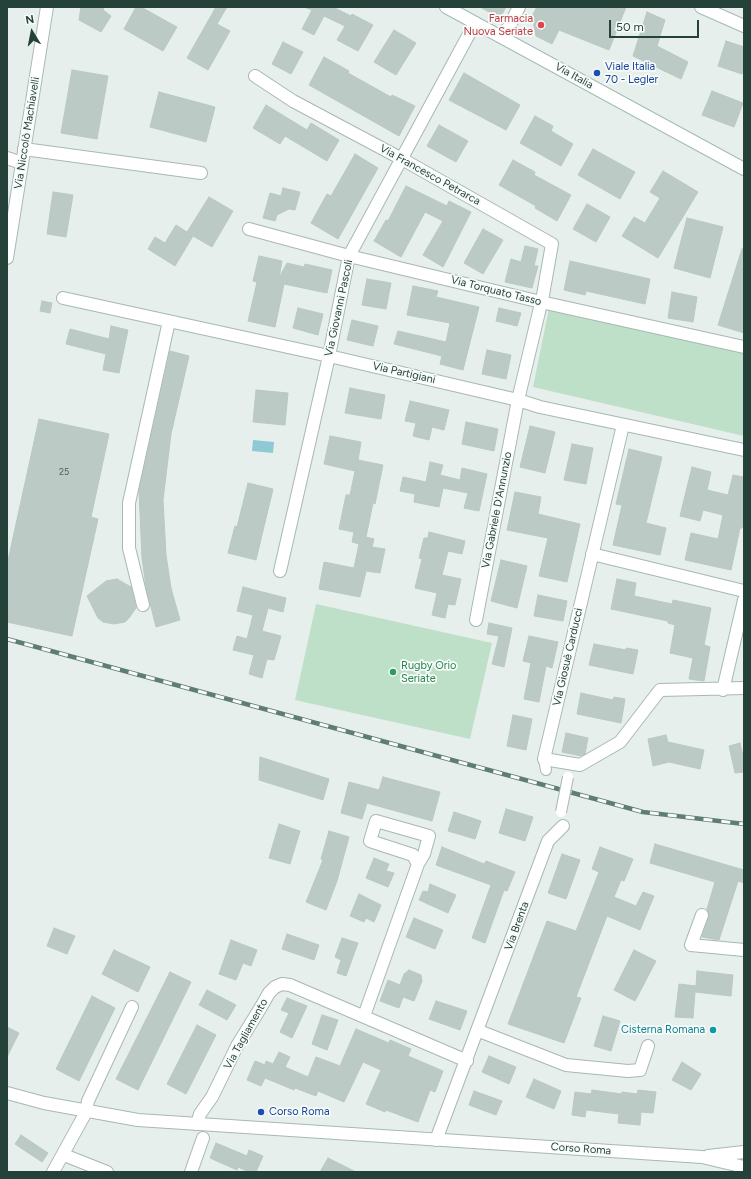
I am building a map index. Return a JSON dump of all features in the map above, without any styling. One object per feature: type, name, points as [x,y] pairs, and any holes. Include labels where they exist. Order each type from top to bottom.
[{"type":"street","name":"Via Niccolò Machiavelli","points":[[7,258],[47,7]]},
{"type":"street","name":"Via Italia","points":[[446,7],[743,167]]},
{"type":"street","points":[[500,36],[509,27],[519,7]]},
{"type":"street","points":[[701,7],[744,26]]},
{"type":"street","name":"Via Giovanni Pascoli","points":[[280,571],[329,356],[349,256],[475,23]]},
{"type":"street","name":"Via Francesco Petrarca","points":[[255,76],[293,101],[402,158],[550,242],[553,248],[518,400]]},
{"type":"street","points":[[24,149],[201,173]]},
{"type":"street","points":[[7,158],[22,163]]},
{"type":"street","name":"Via Torquato Tasso","points":[[249,229],[349,256],[541,302],[744,348]]},
{"type":"street","name":"Via Partigiani","points":[[63,298],[329,356],[518,400],[540,407],[744,450]]},
{"type":"street","points":[[143,605],[128,548],[129,503],[168,322]]},
{"type":"street","name":"Via Gabriele D'Annunzio","points":[[476,620],[518,400]]},
{"type":"street","name":"Via Giosuè Carducci","points":[[623,424],[592,554],[545,765],[580,765],[620,742],[660,690],[723,690]]},
{"type":"street","points":[[592,554],[744,591]]},
{"type":"street","points":[[744,600],[723,690],[744,688]]},
{"type":"street","points":[[561,812],[568,777]]},
{"type":"street","points":[[364,1016],[418,864],[424,854],[429,836],[376,821],[370,841],[413,855],[418,864]]},
{"type":"street","name":"Via Brenta","points":[[436,1140],[479,1030],[548,841],[563,826]]},
{"type":"street","points":[[702,915],[691,945],[744,950]]},
{"type":"street","name":"Via Tagliamento","points":[[198,1124],[200,1114],[212,1097],[238,1046],[269,992],[282,984],[290,985],[467,1061]]},
{"type":"street","points":[[53,1172],[64,1155],[86,1112],[88,1101],[132,1007]]},
{"type":"street","points":[[479,1030],[566,1065],[628,1071],[640,1070],[648,1046]]},
{"type":"street","name":"Corso Roma","points":[[7,1093],[86,1112],[138,1120],[702,1157],[744,1167]]},
{"type":"street","points":[[191,1172],[203,1138]]},
{"type":"street","name":"Corso Roma","points":[[702,1157],[744,1152]]},
{"type":"street","points":[[64,1155],[107,1172]]},
{"type":"green space","points":[[549,308],[744,352],[744,436],[533,387]]},
{"type":"green space","name":"Rugby Orio Seriate","points":[[316,604],[492,643],[470,739],[295,700]]},
{"type":"water","points":[[253,440],[274,442],[273,453],[252,451]]},
{"type":"building","points":[[81,7],[104,7],[103,10],[111,16],[101,32],[79,20]]},
{"type":"building","points":[[136,7],[141,7],[177,27],[163,51],[124,29]]},
{"type":"building","points":[[216,7],[227,7],[217,24],[230,31],[208,70],[187,58]]},
{"type":"building","points":[[304,7],[333,7],[351,16],[352,14],[373,25],[358,51],[337,40],[345,26],[324,16],[314,35],[302,29],[312,10]]},
{"type":"building","points":[[480,7],[506,7],[500,18]]},
{"type":"building","points":[[537,7],[626,7],[609,50],[559,30],[552,44],[536,36],[532,16]]},
{"type":"building","points":[[647,12],[665,20],[657,46],[688,62],[681,79],[633,56]]},
{"type":"building","points":[[394,30],[416,43],[396,75],[374,62]]},
{"type":"building","points":[[726,41],[744,47],[744,69],[742,74],[718,66]]},
{"type":"building","points":[[283,42],[303,52],[291,74],[272,64]]},
{"type":"building","points":[[324,57],[349,71],[348,73],[391,97],[392,95],[415,106],[399,136],[309,85]]},
{"type":"building","points":[[72,70],[108,76],[97,139],[61,133]]},
{"type":"building","points":[[464,73],[520,105],[506,130],[449,100]]},
{"type":"building","points":[[712,91],[743,103],[734,127],[702,115]]},
{"type":"building","points":[[159,92],[215,107],[206,142],[150,127]]},
{"type":"building","points":[[266,105],[307,130],[311,123],[339,140],[327,161],[285,136],[280,144],[253,128]]},
{"type":"building","points":[[535,116],[553,126],[551,131],[573,144],[561,166],[520,143]]},
{"type":"building","points":[[439,125],[468,141],[456,162],[427,146]]},
{"type":"building","points":[[593,149],[635,172],[620,199],[578,175]]},
{"type":"building","points":[[355,154],[378,168],[338,239],[311,223],[327,194],[331,196]]},
{"type":"building","points":[[513,160],[535,172],[534,175],[571,195],[557,221],[535,208],[536,206],[499,185]]},
{"type":"building","points":[[663,171],[698,192],[658,258],[622,236],[634,217],[645,223],[660,198],[650,192]]},
{"type":"building","points":[[406,186],[447,206],[449,201],[471,212],[443,267],[423,255],[443,221],[425,212],[401,257],[374,241],[386,220],[388,221]]},
{"type":"building","points":[[283,188],[300,192],[295,210],[289,209],[277,215],[275,221],[263,218],[270,193],[281,196]]},
{"type":"building","points":[[53,192],[73,195],[66,237],[47,234]]},
{"type":"building","points":[[209,197],[233,211],[212,247],[193,236],[175,266],[148,249],[155,237],[165,243],[176,225],[187,232]]},
{"type":"building","points":[[587,204],[610,217],[596,242],[573,229]]},
{"type":"building","points":[[687,218],[723,227],[710,278],[674,268]]},
{"type":"building","points":[[483,229],[503,240],[483,274],[464,263]]},
{"type":"building","points":[[525,246],[538,249],[534,266],[538,266],[532,288],[505,282],[511,259],[521,262]]},
{"type":"building","points":[[742,249],[744,249],[744,333],[718,325]]},
{"type":"building","points":[[259,256],[282,261],[279,278],[287,263],[304,267],[305,264],[332,270],[327,293],[284,284],[275,327],[248,321],[257,282],[253,281]]},
{"type":"building","points":[[570,261],[650,279],[645,304],[586,291],[585,295],[564,290]]},
{"type":"building","points":[[367,279],[391,283],[386,309],[362,305]]},
{"type":"building","points":[[413,286],[438,291],[436,297],[479,307],[463,370],[440,364],[442,356],[394,344],[398,331],[446,342],[450,323],[407,315]]},
{"type":"building","points":[[672,292],[697,297],[693,322],[668,318]]},
{"type":"building","points":[[42,301],[52,303],[50,313],[40,311]]},
{"type":"building","points":[[298,308],[323,314],[318,335],[293,328]]},
{"type":"building","points":[[499,308],[521,313],[517,326],[496,321]]},
{"type":"building","points":[[352,320],[378,326],[373,346],[347,340]]},
{"type":"building","points":[[111,326],[128,330],[119,373],[103,370],[106,354],[66,344],[70,329],[109,339]]},
{"type":"building","points":[[487,350],[511,355],[506,379],[482,374]]},
{"type":"building","points":[[170,351],[189,356],[171,434],[163,500],[166,555],[171,588],[180,620],[156,627],[146,587],[142,558],[139,491]]},
{"type":"building","points":[[350,388],[385,395],[381,419],[345,413]]},
{"type":"building","points":[[256,390],[288,393],[285,425],[253,422]]},
{"type":"building","points":[[410,401],[449,410],[444,430],[432,427],[429,440],[413,436],[416,423],[405,421]]},
{"type":"building","points":[[39,419],[109,434],[91,517],[98,519],[72,636],[7,622],[7,565]]},
{"type":"building","points":[[466,422],[498,429],[494,451],[462,444]]},
{"type":"building","points":[[530,426],[555,432],[545,473],[520,467]]},
{"type":"building","points":[[330,436],[361,442],[358,460],[383,465],[366,537],[374,539],[372,547],[385,549],[380,573],[366,571],[360,597],[319,589],[324,562],[354,568],[359,544],[352,542],[354,532],[339,529],[346,495],[350,495],[355,471],[324,464]]},
{"type":"building","points":[[572,444],[593,448],[586,484],[564,480]]},
{"type":"building","points":[[629,449],[662,457],[646,523],[666,528],[660,555],[613,545],[622,505],[616,504]]},
{"type":"building","points":[[430,462],[443,465],[440,475],[460,480],[462,468],[487,474],[479,511],[464,508],[468,493],[443,488],[439,507],[414,502],[415,494],[400,491],[403,477],[426,482]]},
{"type":"building","points":[[692,467],[711,472],[707,490],[728,495],[733,475],[744,477],[744,519],[742,528],[740,528],[731,570],[685,560],[691,533],[718,539],[723,515],[703,510],[700,521],[680,516]]},
{"type":"building","points":[[248,483],[273,489],[256,560],[228,553],[235,526],[237,527]]},
{"type":"building","points":[[515,492],[541,497],[538,514],[580,524],[567,582],[539,576],[548,538],[507,530]]},
{"type":"building","points":[[429,532],[465,541],[462,554],[448,551],[442,575],[461,579],[455,605],[448,604],[445,618],[432,615],[437,593],[415,588],[422,559],[419,558],[424,538],[428,538]]},
{"type":"building","points":[[501,560],[527,566],[517,608],[491,601]]},
{"type":"building","points":[[117,579],[131,587],[136,608],[125,622],[114,624],[103,622],[98,618],[87,596],[106,581]]},
{"type":"building","points":[[617,579],[636,583],[634,596],[672,604],[673,600],[711,608],[704,645],[710,647],[704,681],[689,679],[693,658],[670,653],[675,625],[668,623],[668,621],[611,609]]},
{"type":"building","points":[[243,587],[286,598],[283,612],[268,608],[262,631],[281,636],[274,660],[267,659],[262,678],[249,674],[254,655],[233,650],[237,636],[247,639],[253,615],[237,611]]},
{"type":"building","points":[[538,595],[567,601],[563,621],[534,616]]},
{"type":"building","points":[[489,623],[512,628],[504,667],[492,664],[499,636],[487,634]]},
{"type":"building","points":[[529,636],[558,642],[552,668],[546,666],[539,702],[524,699],[531,663],[523,661]]},
{"type":"building","points":[[594,644],[626,650],[626,648],[638,650],[633,674],[589,665]]},
{"type":"building","points":[[581,693],[613,700],[614,697],[625,699],[621,723],[577,714]]},
{"type":"building","points":[[513,715],[532,719],[526,750],[507,746]]},
{"type":"building","points":[[566,733],[588,738],[585,754],[581,756],[562,752]]},
{"type":"building","points":[[666,735],[668,742],[704,750],[700,769],[669,762],[653,766],[648,739]]},
{"type":"building","points":[[740,743],[744,760],[744,772],[735,773],[729,746]]},
{"type":"building","points":[[260,757],[329,779],[323,800],[259,780]]},
{"type":"building","points":[[383,777],[440,792],[432,821],[367,803],[362,819],[341,813],[349,782],[379,790]]},
{"type":"building","points":[[506,809],[533,817],[525,841],[499,833]]},
{"type":"building","points":[[454,812],[481,821],[475,839],[448,831]]},
{"type":"building","points":[[279,824],[300,831],[290,864],[269,858]]},
{"type":"building","points":[[329,831],[349,837],[337,881],[326,910],[306,902],[323,860],[321,859]]},
{"type":"building","points":[[655,844],[744,870],[744,883],[738,881],[719,940],[702,937],[709,917],[707,909],[715,882],[650,863]]},
{"type":"building","points":[[442,847],[484,864],[486,861],[515,872],[507,891],[504,890],[485,943],[472,938],[491,885],[436,865]]},
{"type":"building","points":[[600,847],[633,859],[624,881],[621,880],[614,897],[636,906],[643,892],[654,896],[640,930],[607,916],[576,997],[581,998],[564,1043],[508,1024],[547,921],[576,931],[599,872],[592,869]]},
{"type":"building","points":[[562,854],[580,860],[566,899],[548,893]]},
{"type":"building","points":[[374,858],[389,864],[386,871],[394,873],[388,887],[366,878]]},
{"type":"building","points":[[430,884],[456,895],[448,913],[419,900],[423,891],[428,892]]},
{"type":"building","points":[[359,894],[381,905],[374,922],[366,918],[364,922],[350,916]]},
{"type":"building","points":[[414,918],[443,930],[435,949],[406,937]]},
{"type":"building","points":[[54,928],[75,936],[67,954],[47,946]]},
{"type":"building","points":[[287,934],[319,945],[314,960],[282,949]]},
{"type":"building","points":[[342,938],[358,943],[346,976],[337,973],[341,960],[335,957]]},
{"type":"building","points":[[231,940],[257,950],[251,966],[243,963],[236,980],[219,974]]},
{"type":"building","points":[[114,950],[150,967],[138,992],[102,974]]},
{"type":"building","points":[[634,950],[656,961],[635,1001],[614,990]]},
{"type":"building","points":[[409,970],[421,975],[422,981],[414,1001],[403,997],[399,1008],[380,1001],[388,980],[400,985],[404,974]]},
{"type":"building","points":[[697,971],[733,975],[731,996],[695,992],[693,1018],[675,1017],[679,984],[696,986]]},
{"type":"building","points":[[170,972],[191,982],[138,1090],[116,1079]]},
{"type":"building","points":[[207,990],[236,1005],[227,1020],[199,1005]]},
{"type":"building","points":[[92,996],[115,1008],[79,1081],[56,1069]]},
{"type":"building","points":[[287,998],[307,1006],[292,1038],[280,1032],[289,1013],[281,1010]]},
{"type":"building","points":[[436,1001],[467,1011],[460,1030],[429,1019]]},
{"type":"building","points":[[322,1015],[338,1020],[327,1050],[312,1044]]},
{"type":"building","points":[[603,1016],[620,1021],[611,1051],[594,1046]]},
{"type":"building","points":[[197,1025],[216,1035],[186,1094],[167,1084]]},
{"type":"building","points":[[7,1027],[19,1033],[7,1057]]},
{"type":"building","points":[[356,1029],[389,1043],[390,1040],[411,1049],[408,1056],[443,1071],[435,1092],[430,1090],[418,1122],[386,1110],[385,1112],[366,1104],[381,1070],[363,1062],[344,1102],[318,1091],[316,1096],[295,1088],[294,1090],[265,1078],[261,1086],[247,1080],[255,1061],[265,1065],[266,1061],[273,1064],[279,1052],[290,1057],[285,1067],[308,1077],[316,1057],[340,1066]]},
{"type":"building","points":[[489,1056],[516,1067],[509,1084],[482,1072]]},
{"type":"building","points":[[682,1062],[701,1074],[691,1090],[672,1080]]},
{"type":"building","points":[[534,1079],[561,1091],[554,1109],[526,1097]]},
{"type":"building","points":[[592,1090],[622,1094],[622,1092],[637,1094],[638,1090],[656,1092],[653,1113],[641,1112],[640,1125],[618,1123],[619,1114],[586,1110],[585,1117],[572,1115],[575,1092],[591,1094]]},
{"type":"building","points":[[474,1091],[502,1101],[496,1115],[469,1105]]},
{"type":"building","points":[[21,1135],[48,1153],[42,1162],[15,1144]]},
{"type":"building","points":[[216,1143],[247,1156],[249,1150],[263,1156],[256,1172],[249,1172],[238,1167],[237,1170],[210,1158]]},
{"type":"building","points":[[328,1158],[356,1172],[320,1172]]},
{"type":"railway","points":[[7,639],[643,812],[744,824]]},
{"type":"place","name":"Farmacia Nuova Seriate","points":[[541,25]]},
{"type":"place","name":"Viale Italia 70 - Legler","points":[[597,73]]},
{"type":"place","name":"Rugby Orio Seriate","points":[[393,672]]},
{"type":"place","name":"Cisterna Romana","points":[[713,1030]]},
{"type":"place","name":"Corso Roma","points":[[261,1112]]}]
